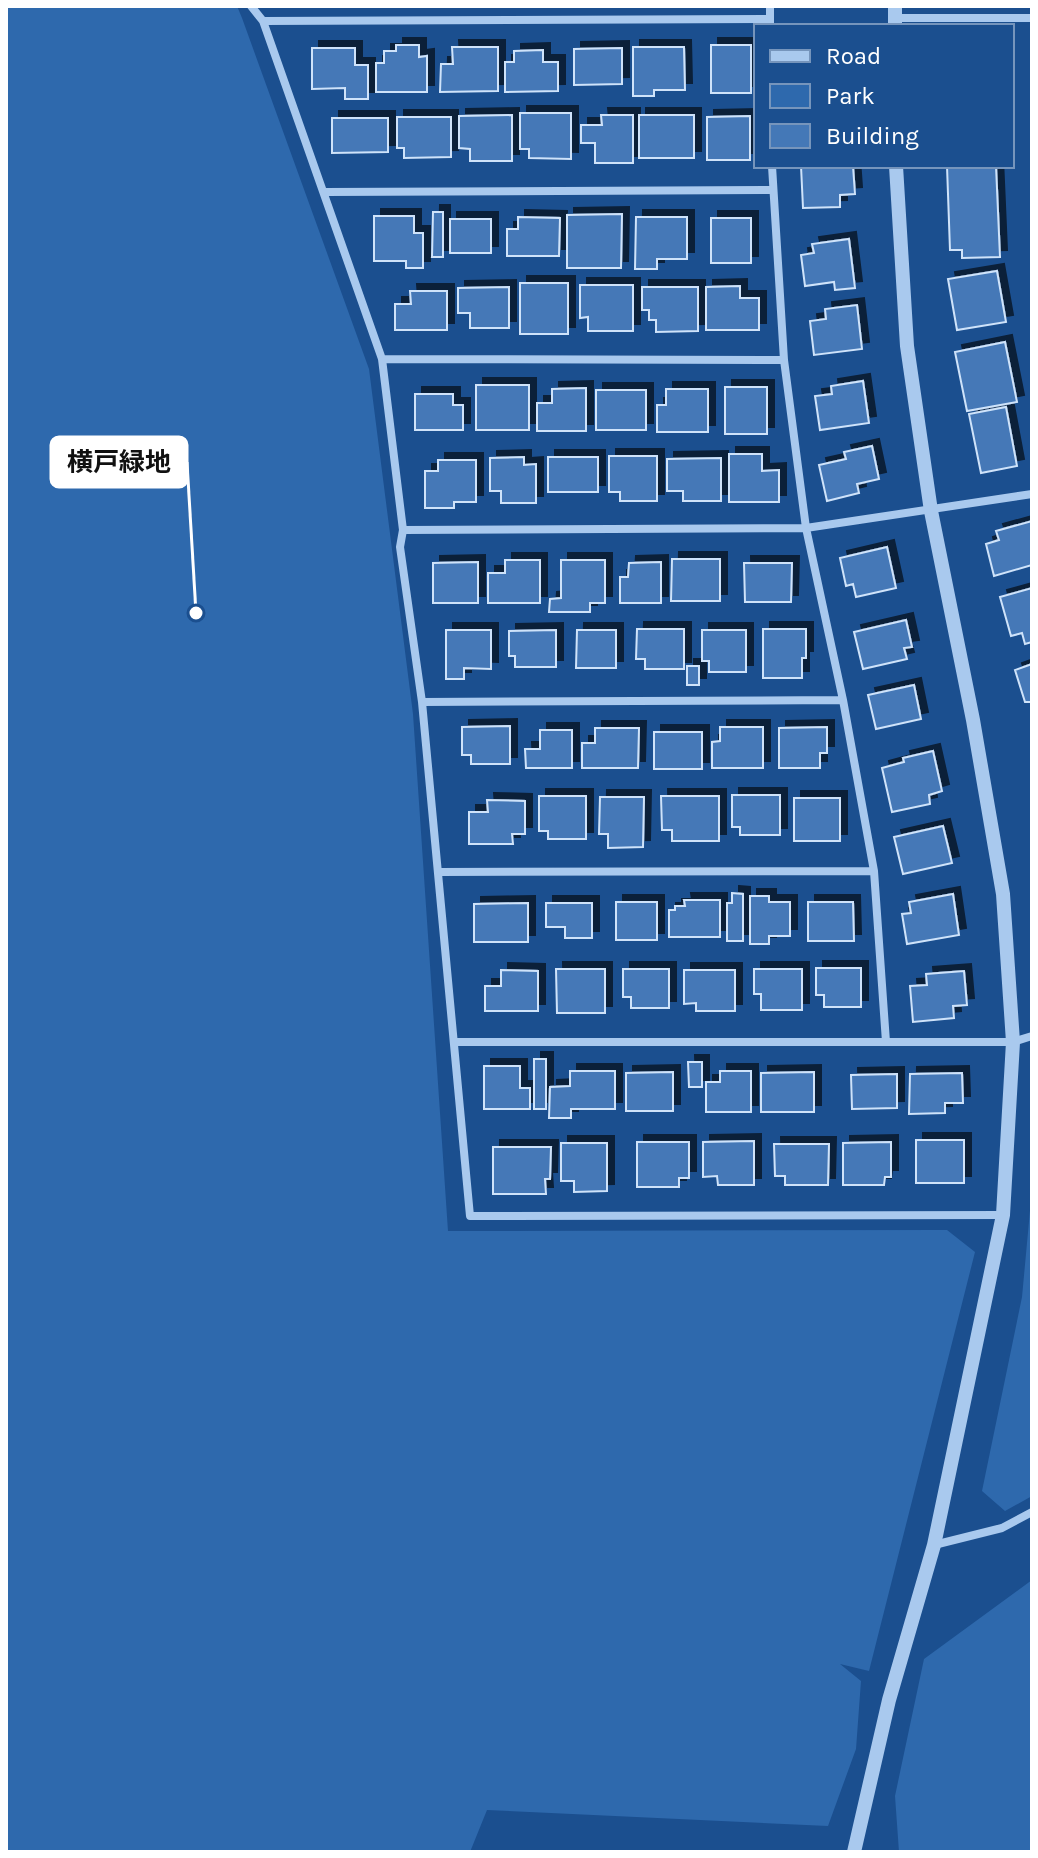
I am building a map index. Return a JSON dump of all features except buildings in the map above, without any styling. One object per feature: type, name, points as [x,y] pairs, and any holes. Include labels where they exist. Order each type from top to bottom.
[{"type":"street","points":[[251,6],[263,21],[382,359],[403,530],[400,547],[422,702],[470,1216],[1003,1215]]},
{"type":"street","points":[[263,21],[770,22],[770,6]]},
{"type":"street","points":[[895,17],[1032,18]]},
{"type":"street","points":[[772,168],[784,360],[806,528],[843,700],[874,871],[886,1042]]},
{"type":"street","points":[[854,1852],[889,1700],[934,1545],[1003,1215],[1013,1042],[1003,894],[973,720],[931,511],[907,346],[896,168]]},
{"type":"street","points":[[325,192],[773,190]]},
{"type":"street","points":[[382,359],[784,360]]},
{"type":"street","points":[[403,530],[806,528],[1032,494]]},
{"type":"street","points":[[422,702],[843,700]]},
{"type":"street","points":[[439,872],[874,871]]},
{"type":"street","points":[[455,1042],[1013,1042],[1032,1036]]},
{"type":"street","points":[[934,1545],[1002,1528],[1032,1512]]},
{"type":"green space","points":[[6,6],[237,6],[369,369],[413,714],[448,1231],[947,1230],[975,1252],[869,1671],[840,1664],[861,1681],[856,1749],[828,1826],[487,1810],[470,1852],[6,1852]]},
{"type":"green space","points":[[1032,1189],[1032,1496],[1005,1511],[982,1491],[1022,1297]]},
{"type":"green space","points":[[1032,1580],[1032,1852],[899,1852],[895,1796],[924,1659]]},
{"type":"place","name":"横戸緑地","points":[[196,613]]}]
